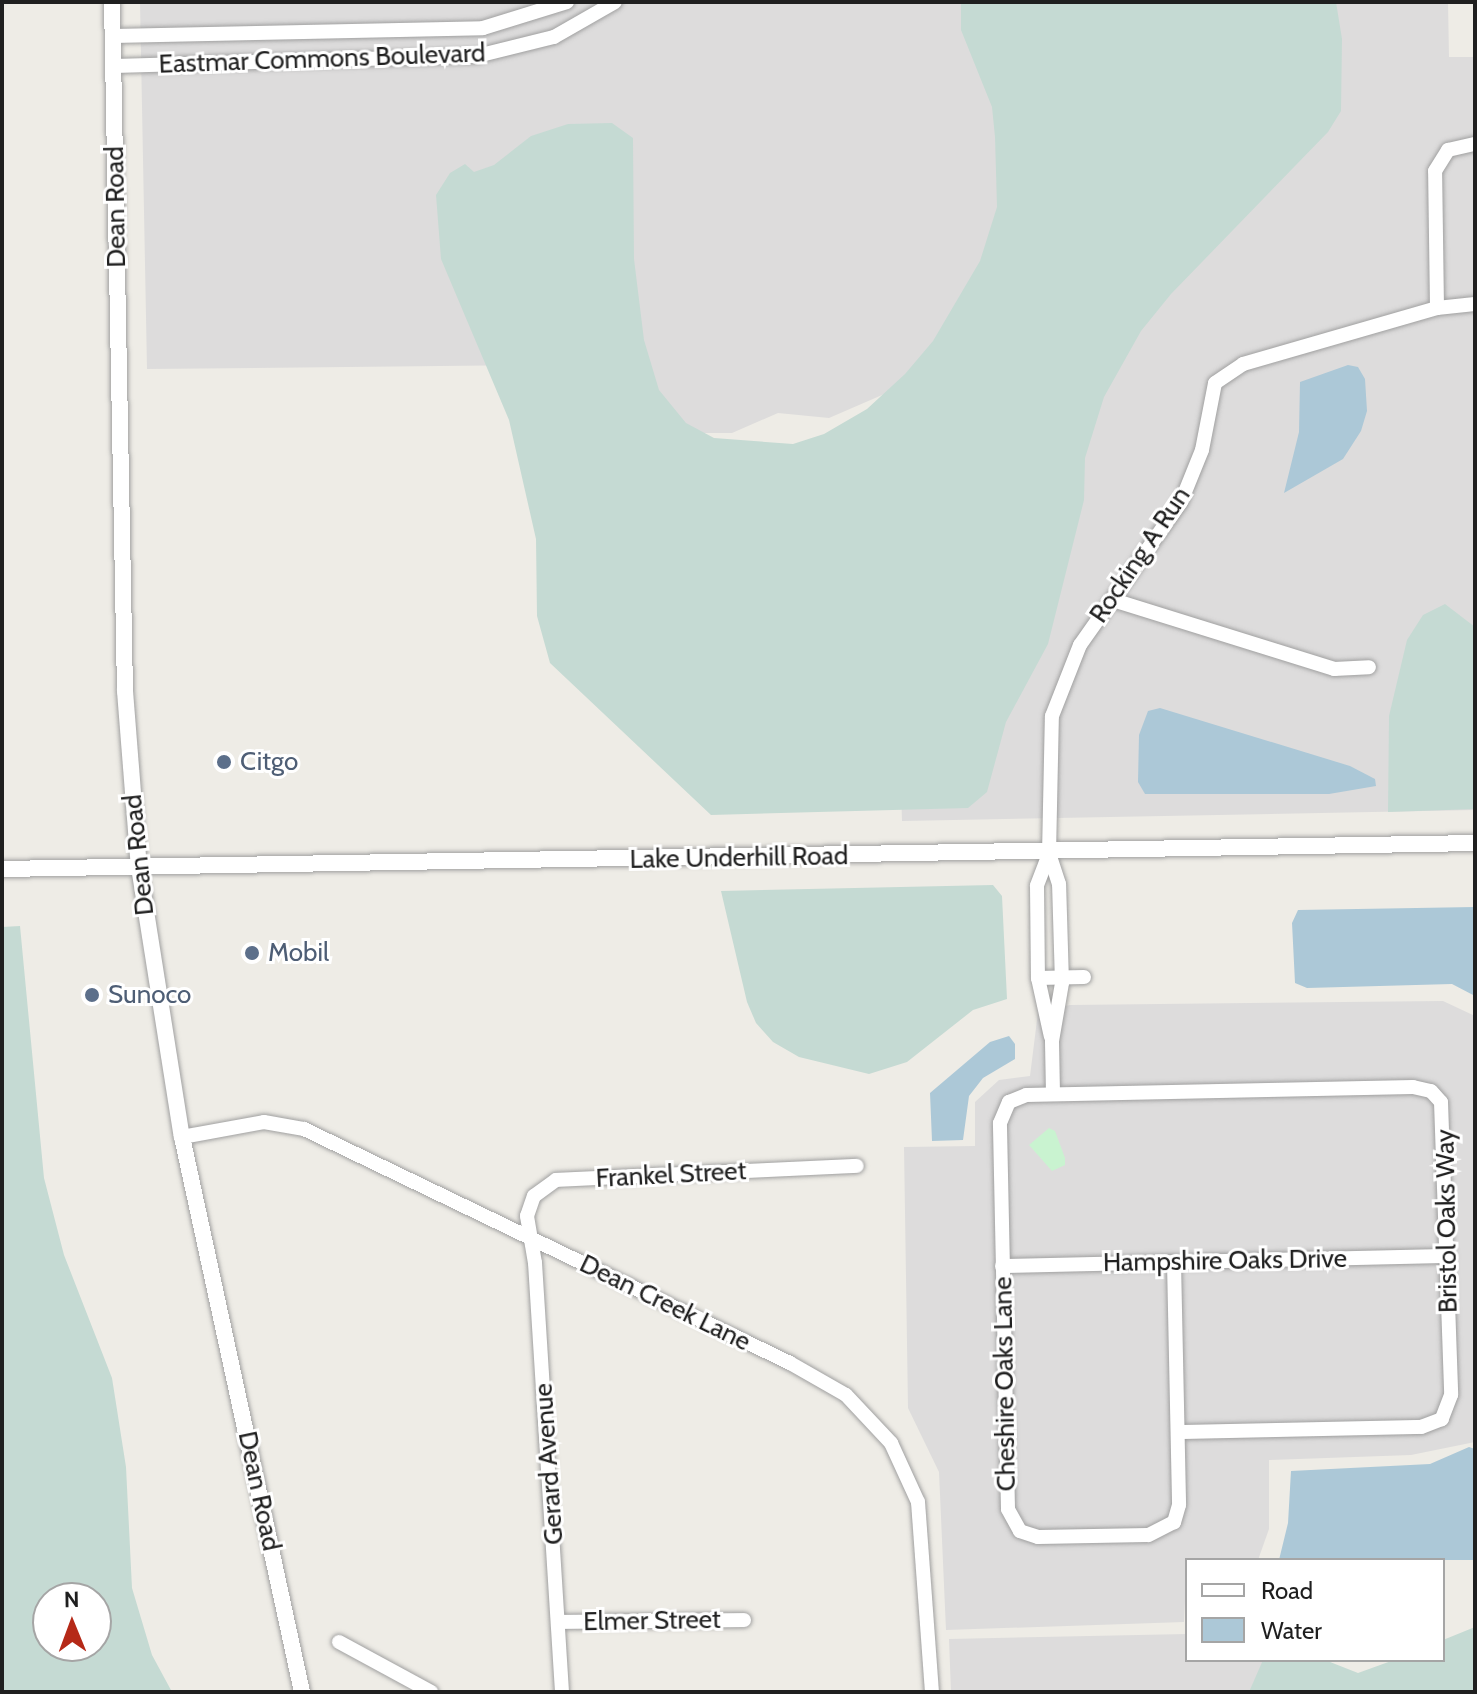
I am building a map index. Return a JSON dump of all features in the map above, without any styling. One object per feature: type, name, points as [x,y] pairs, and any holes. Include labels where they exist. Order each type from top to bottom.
[{"type":"street","name":"Dean Road","points":[[112,2],[125,691],[139,867],[182,1137],[302,1692]]},
{"type":"street","name":"Eastmar Commons Boulevard","points":[[113,36],[483,28],[567,2]]},
{"type":"street","name":"Eastmar Commons Boulevard","points":[[114,66],[477,56],[554,37],[615,2]]},
{"type":"street","points":[[1437,308],[1435,171],[1448,150],[1475,144]]},
{"type":"street","name":"Rocking A Run","points":[[1053,1094],[1052,1041],[1061,977],[1059,884],[1049,854],[1048,747],[1055,703],[1073,658],[1181,502],[1202,450],[1210,394],[1223,372],[1437,308],[1475,304]]},
{"type":"street","points":[[1113,600],[1334,669],[1369,667]]},
{"type":"street","name":"Lake Underhill Road","points":[[2,869],[1049,854],[1475,843]]},
{"type":"street","name":"Rocking A Run","points":[[1049,854],[1037,881],[1038,978],[1052,1041]]},
{"type":"street","points":[[1038,978],[1084,977]]},
{"type":"street","name":"Bristol Oaks Way","points":[[1053,1094],[1428,1089],[1444,1109],[1451,1399],[1439,1421],[1421,1427],[1178,1432]]},
{"type":"street","name":"Cheshire Oaks Lane","points":[[1053,1094],[1016,1097],[1001,1115],[1008,1509],[1015,1527],[1038,1537],[1165,1530],[1178,1511],[1174,1262]]},
{"type":"street","name":"Dean Creek Lane","points":[[182,1137],[264,1122],[293,1126],[813,1375],[875,1421],[905,1467],[921,1514],[932,1692]]},
{"type":"street","name":"Frankel Street","points":[[530,1237],[528,1206],[540,1188],[556,1180],[857,1166]]},
{"type":"street","name":"Gerard Avenue","points":[[530,1237],[560,1622],[562,1692]]},
{"type":"street","name":"Hampshire Oaks Drive","points":[[1002,1266],[1448,1256]]},
{"type":"street","name":"Elmer Street","points":[[560,1622],[744,1620]]},
{"type":"street","points":[[339,1642],[431,1692]]},
{"type":"shaded area","points":[[140,2],[1448,2],[1449,57],[1475,57],[1475,810],[902,821],[889,392],[829,418],[778,413],[732,433],[696,433],[666,419],[635,364],[147,369]]},
{"type":"shaded area","points":[[961,2],[1336,2],[1342,39],[1341,111],[1328,132],[1171,294],[1141,331],[1104,397],[1085,458],[1084,500],[1048,644],[1006,722],[987,792],[968,808],[711,815],[550,663],[537,616],[536,539],[509,420],[441,259],[436,195],[450,173],[465,164],[474,172],[494,165],[531,136],[568,124],[612,123],[633,138],[634,259],[644,340],[659,390],[686,423],[714,438],[793,444],[824,434],[867,409],[905,374],[933,341],[980,261],[997,207],[995,137],[992,107],[961,30]]},
{"type":"shaded area","points":[[1445,604],[1475,627],[1475,809],[1388,812],[1389,716],[1407,640],[1423,615]]},
{"type":"shaded area","points":[[993,885],[1002,896],[1007,999],[973,1010],[907,1062],[869,1074],[799,1057],[773,1042],[756,1023],[747,1002],[721,891]]},
{"type":"shaded area","points":[[20,926],[44,1178],[64,1255],[112,1378],[126,1467],[132,1588],[152,1655],[172,1692],[2,1692],[2,927]]},
{"type":"shaded area","points":[[1443,1001],[1475,1016],[1475,1442],[1411,1455],[1269,1460],[1269,1529],[1259,1558],[1185,1558],[1184,1622],[946,1630],[939,1472],[908,1408],[904,1147],[975,1146],[975,1102],[999,1080],[1030,1076],[1038,1012],[1070,1005]]},
{"type":"shaded area","points":[[1475,1627],[1475,1692],[1249,1692],[1262,1662],[1330,1662],[1358,1673],[1388,1662],[1445,1662],[1445,1639]]},
{"type":"shaded area","points":[[1185,1634],[1185,1662],[1303,1662],[1303,1692],[951,1692],[949,1639]]},
{"type":"green space","points":[[1049,1128],[1055,1131],[1065,1158],[1065,1165],[1052,1171],[1029,1145]]},
{"type":"water","points":[[1348,365],[1358,367],[1365,379],[1367,411],[1361,431],[1343,459],[1284,493],[1299,432],[1300,382]]},
{"type":"water","points":[[1160,708],[1350,766],[1375,779],[1376,786],[1329,794],[1145,794],[1138,782],[1139,735],[1148,711]]},
{"type":"water","points":[[1475,907],[1475,996],[1452,984],[1307,988],[1295,983],[1292,923],[1298,910]]},
{"type":"water","points":[[1009,1036],[1015,1044],[1015,1059],[983,1078],[969,1096],[963,1140],[932,1141],[930,1093],[990,1042]]},
{"type":"water","points":[[1469,1447],[1475,1449],[1475,1560],[1279,1558],[1288,1523],[1291,1471],[1430,1464]]},
{"type":"place","name":"Citgo","points":[[224,762]]},
{"type":"place","name":"Mobil","points":[[252,953]]},
{"type":"place","name":"Sunoco","points":[[92,995]]}]
